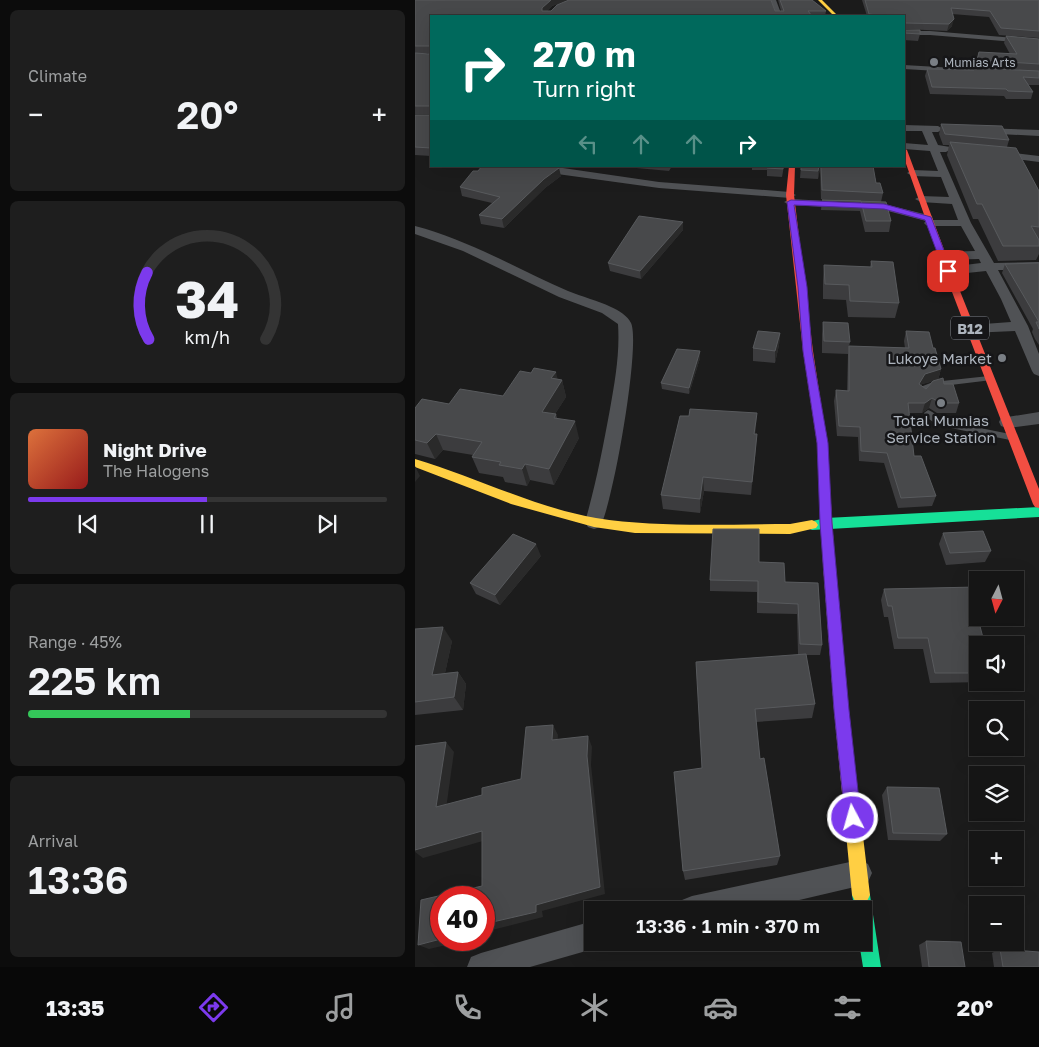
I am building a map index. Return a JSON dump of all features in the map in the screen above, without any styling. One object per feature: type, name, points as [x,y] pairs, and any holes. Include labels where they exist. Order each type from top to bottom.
[{"type":"main road","points":[[820,0],[835,15]]},
{"type":"main road","name":"B12","points":[[905,153],[942,256],[1039,504]]},
{"type":"main road","points":[[792,167],[790,199],[802,287],[807,351],[822,443],[826,523],[841,710],[865,928],[872,967]]},
{"type":"main road","points":[[415,463],[515,501],[594,522],[635,528],[790,529],[826,523],[1039,512]]},
{"type":"street","points":[[773,0],[779,15]]},
{"type":"street","points":[[905,33],[1039,42]]},
{"type":"street","points":[[905,67],[1039,75]]},
{"type":"street","points":[[905,128],[952,130]]},
{"type":"street","points":[[927,129],[965,224],[1008,298],[1039,371]]},
{"type":"street","points":[[970,130],[1039,133]]},
{"type":"street","points":[[905,146],[954,150]]},
{"type":"street","points":[[987,153],[1039,159]]},
{"type":"street","points":[[542,167],[549,170],[622,181],[790,199],[884,206],[929,221],[965,224]]},
{"type":"street","points":[[912,173],[945,174]]},
{"type":"street","points":[[921,199],[955,201]]},
{"type":"street","points":[[415,230],[467,248],[564,294],[607,310],[621,318],[625,324],[626,340],[622,384],[608,471],[594,522]]},
{"type":"street","points":[[942,256],[982,255]]},
{"type":"street","points":[[948,271],[989,267],[1039,266]]},
{"type":"street","points":[[970,329],[1021,326]]},
{"type":"street","points":[[1010,429],[1039,418]]},
{"type":"street","points":[[736,901],[859,873]]},
{"type":"street","points":[[481,967],[584,937]]},
{"type":"lane","points":[[922,394],[926,388],[933,385],[989,378]]},
{"type":"lane","points":[[927,413],[943,424],[1010,429]]},
{"type":"building","points":[[415,0],[551,0],[542,8],[542,11],[551,11],[557,5],[569,0],[771,0],[775,11],[784,11],[780,0],[812,0],[826,11],[808,11],[811,15],[430,15],[430,47],[415,46]]},
{"type":"building","points":[[865,0],[1039,0],[1039,31],[1001,28],[990,11],[951,8],[954,19],[949,24],[905,23],[905,15],[869,14]]},
{"type":"building","points":[[905,30],[920,30],[920,34],[905,33]]},
{"type":"building","points":[[1006,36],[1039,39],[1039,64],[977,60],[979,52],[1017,54]]},
{"type":"building","points":[[430,51],[430,106],[415,106],[415,53],[429,54]]},
{"type":"building","points":[[975,68],[1039,71],[1039,78],[1023,77],[1033,92],[1008,91],[1006,89],[932,87],[927,69],[974,70]]},
{"type":"building","points":[[415,115],[430,115],[430,148],[415,147]]},
{"type":"building","points":[[941,124],[1002,126],[1009,140],[945,134]]},
{"type":"building","points":[[950,142],[1016,148],[1039,191],[1039,227],[1031,226],[1039,240],[1039,246],[1003,246],[982,204],[977,204]]},
{"type":"building","points":[[481,167],[559,168],[544,179],[502,219],[479,215],[500,197],[460,187],[473,171],[478,171]]},
{"type":"building","points":[[783,167],[783,169],[767,168]]},
{"type":"building","points":[[801,167],[819,167],[818,171],[801,170]]},
{"type":"building","points":[[821,167],[873,167],[876,183],[880,183],[883,193],[822,190]]},
{"type":"building","points":[[861,201],[886,202],[891,221],[866,221]]},
{"type":"building","points":[[639,216],[683,222],[640,271],[608,263]]},
{"type":"building","points":[[871,261],[893,262],[899,303],[850,301],[849,285],[825,284],[824,265],[872,267]]},
{"type":"building","points":[[1039,263],[1039,322],[1005,264]]},
{"type":"building","points":[[823,322],[848,323],[850,342],[824,341]]},
{"type":"building","points":[[758,331],[780,333],[775,351],[753,348]]},
{"type":"building","points":[[906,331],[929,332],[941,369],[925,374],[919,384],[926,389],[933,381],[943,378],[944,384],[953,384],[959,403],[940,403],[932,398],[925,403],[908,403],[914,456],[921,456],[936,496],[901,498],[887,453],[861,451],[860,427],[839,426],[836,390],[849,391],[849,346],[909,348]]},
{"type":"building","points":[[677,349],[700,351],[689,388],[661,383]]},
{"type":"building","points":[[534,368],[556,372],[551,378],[562,380],[542,412],[556,414],[554,418],[575,421],[549,469],[525,464],[522,469],[499,465],[501,462],[472,457],[482,442],[436,434],[427,443],[415,440],[415,408],[422,399],[449,404],[460,389],[503,396],[520,371],[531,373]]},
{"type":"building","points":[[690,409],[757,413],[754,434],[757,434],[752,482],[703,477],[700,499],[661,495],[680,416],[689,416]]},
{"type":"building","points":[[713,529],[759,529],[759,562],[784,563],[785,582],[818,583],[822,645],[800,644],[798,604],[758,602],[758,581],[710,580]]},
{"type":"building","points":[[983,531],[991,551],[950,553],[943,533]]},
{"type":"building","points":[[513,534],[536,544],[495,595],[470,583]]},
{"type":"building","points":[[969,587],[969,626],[980,626],[983,636],[969,636],[969,673],[935,673],[928,638],[898,638],[892,606],[888,606],[884,589]]},
{"type":"building","points":[[443,627],[432,675],[458,672],[454,697],[415,702],[415,629]]},
{"type":"building","points":[[806,654],[815,704],[755,709],[760,759],[764,758],[780,856],[683,871],[674,772],[702,768],[696,662]]},
{"type":"building","points":[[553,725],[552,740],[588,736],[587,756],[600,887],[536,905],[536,912],[495,921],[495,886],[482,886],[482,831],[415,850],[415,746],[446,742],[436,807],[482,795],[482,788],[521,779],[526,727]]},
{"type":"building","points":[[887,787],[939,788],[947,834],[893,833]]},
{"type":"building","points":[[430,898],[430,942],[418,945],[421,900]]},
{"type":"building","points":[[926,941],[961,942],[965,967],[929,967]]},
{"type":"building","points":[[1000,951],[1039,952],[1039,967],[1003,967]]},
{"type":"traffic: fast","points":[[812,525],[1039,512]]},
{"type":"traffic: fast","points":[[861,895],[872,967]]},
{"type":"traffic: slow","points":[[820,0],[835,15]]},
{"type":"traffic: slow","points":[[415,463],[515,501],[594,522],[635,528],[790,529],[812,525]]},
{"type":"traffic: slow","points":[[829,564],[841,710],[861,895]]},
{"type":"traffic: jam","points":[[905,153],[948,271],[1039,504]]},
{"type":"traffic: jam","points":[[792,167],[790,195],[808,351],[822,443],[829,564]]},
{"type":"place","name":"Mumias Arts","points":[[934,62]]},
{"type":"place","name":"Lukoye Market","points":[[1002,358]]},
{"type":"place","name":"Total Mumias Service Station","points":[[941,403]]},
{"type":"route","points":[[853,818],[841,710],[826,523],[822,443],[807,351],[802,287],[791,202],[884,206],[928,218],[948,271]]}]
